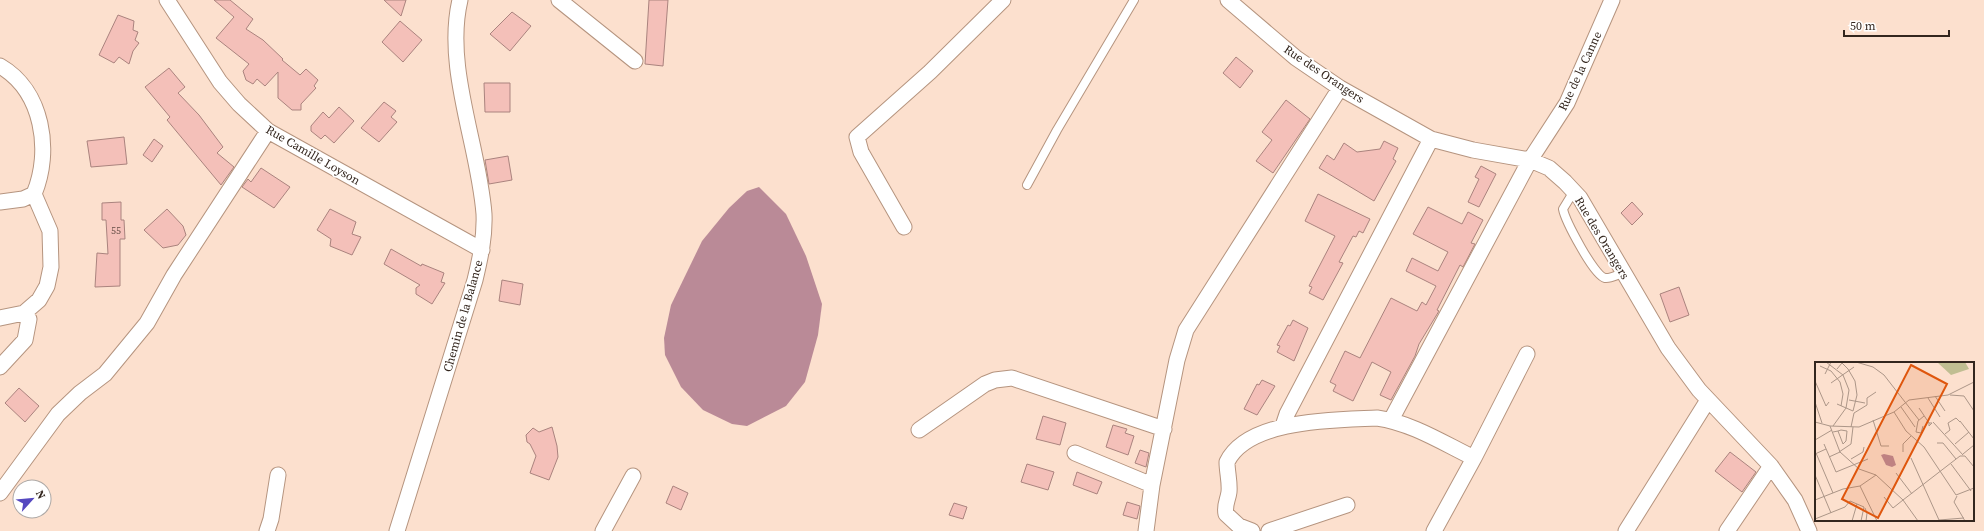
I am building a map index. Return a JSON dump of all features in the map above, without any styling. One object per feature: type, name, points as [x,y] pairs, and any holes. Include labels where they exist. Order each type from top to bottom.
[{"type":"street","name":"Rue Camille Loyson","points":[[167,0],[220,82],[239,104],[268,131],[482,250]]},
{"type":"street","name":"Chemin de la Balance","points":[[397,531],[475,280],[482,250],[484,214],[455,48],[455,18],[460,0]]},
{"type":"street","points":[[559,0],[635,61]]},
{"type":"street","points":[[904,227],[861,152],[857,137],[930,72],[1003,0]]},
{"type":"street","name":"Rue des Orangers","points":[[1228,0],[1296,58],[1340,88],[1431,140],[1472,150],[1530,160],[1549,168],[1580,198],[1668,348],[1708,400],[1771,466],[1795,500],[1809,531]]},
{"type":"street","name":"Rue de la Canne","points":[[1391,420],[1530,160],[1567,103],[1612,0]]},
{"type":"street","points":[[0,66],[15,77],[30,96],[38,114],[44,140],[40,181],[34,194],[23,198],[0,202]]},
{"type":"street","points":[[1146,531],[1152,485],[1177,360],[1186,330],[1340,88]]},
{"type":"street","points":[[0,492],[58,414],[80,393],[105,374],[147,323],[174,275],[268,131]]},
{"type":"street","points":[[1283,426],[1287,414],[1431,140]]},
{"type":"street","points":[[0,318],[24,313],[39,300],[47,286],[52,267],[50,231],[34,194]]},
{"type":"street","points":[[0,367],[25,340],[29,319],[24,313]]},
{"type":"street","points":[[1434,531],[1474,458],[1527,354]]},
{"type":"street","points":[[919,430],[985,384],[995,380],[1012,378],[1164,430]]},
{"type":"street","points":[[1626,531],[1708,400]]},
{"type":"street","points":[[1252,531],[1239,526],[1226,514],[1226,502],[1229,494],[1227,462],[1236,449],[1255,437],[1283,426],[1377,418],[1391,420],[1406,425],[1474,458]]},
{"type":"street","points":[[1074,453],[1152,485]]},
{"type":"street","points":[[1727,531],[1771,466]]},
{"type":"street","points":[[267,531],[271,519],[278,474]]},
{"type":"street","points":[[603,531],[633,476]]},
{"type":"street","points":[[1269,531],[1347,505]]},
{"type":"lane","points":[[1027,185],[1057,130],[1134,0]]},
{"type":"lane","points":[[1574,191],[1564,209],[1574,234],[1601,276],[1608,278],[1624,273]]},
{"type":"shaded area","points":[[759,187],[786,214],[806,256],[822,304],[818,335],[805,382],[786,406],[747,426],[732,424],[703,410],[681,387],[665,355],[664,338],[671,305],[702,241],[729,208],[747,191]]},
{"type":"building","points":[[214,0],[230,0],[253,19],[246,29],[263,40],[283,59],[282,60],[300,75],[306,69],[318,80],[314,86],[316,88],[301,104],[301,110],[292,110],[278,98],[278,72],[265,86],[257,79],[253,84],[246,80],[243,71],[249,64],[216,38],[234,17]]},
{"type":"building","points":[[384,0],[406,0],[401,16]]},
{"type":"building","points":[[649,0],[668,0],[663,66],[645,64]]},
{"type":"building","points":[[512,12],[531,26],[510,51],[490,34]]},
{"type":"building","points":[[118,15],[134,21],[133,30],[138,32],[135,40],[139,43],[133,51],[129,64],[119,57],[114,63],[99,55]]},
{"type":"building","points":[[400,21],[422,40],[403,62],[382,42]]},
{"type":"building","points":[[1236,57],[1253,71],[1240,88],[1223,73]]},
{"type":"building","points":[[169,68],[185,87],[178,93],[199,115],[223,147],[217,153],[234,167],[221,185],[167,120],[170,117],[145,87]]},
{"type":"building","points":[[484,83],[510,83],[510,112],[485,112]]},
{"type":"building","points":[[1286,100],[1310,119],[1273,173],[1256,161],[1272,140],[1262,132]]},
{"type":"building","points":[[384,102],[396,111],[391,117],[397,122],[379,142],[361,128]]},
{"type":"building","points":[[339,107],[354,121],[334,143],[325,135],[321,139],[311,131],[311,126],[323,112],[329,118]]},
{"type":"building","points":[[124,137],[127,164],[91,167],[87,141]]},
{"type":"building","points":[[154,139],[163,146],[152,162],[143,155]]},
{"type":"building","points":[[1384,141],[1398,148],[1393,159],[1396,161],[1374,201],[1319,168],[1327,155],[1334,160],[1344,143],[1357,152],[1380,149]]},
{"type":"building","points":[[508,156],[512,180],[489,184],[485,160]]},
{"type":"building","points":[[1481,166],[1496,174],[1479,207],[1468,202],[1479,179],[1475,177]]},
{"type":"building","points":[[261,168],[290,187],[274,208],[242,187],[248,179],[251,182]]},
{"type":"building","points":[[1318,194],[1370,219],[1363,233],[1359,231],[1356,237],[1353,236],[1339,262],[1343,263],[1323,300],[1309,293],[1312,287],[1309,286],[1335,236],[1305,221]]},
{"type":"building","points":[[121,202],[121,220],[124,220],[125,239],[120,239],[120,286],[95,287],[97,253],[108,254],[106,220],[102,220],[102,203]]},
{"type":"building","points":[[1632,202],[1643,214],[1632,225],[1621,213]]},
{"type":"building","points":[[1428,207],[1462,224],[1468,212],[1483,220],[1471,243],[1475,244],[1463,267],[1460,265],[1437,310],[1439,311],[1419,344],[1415,356],[1391,400],[1380,395],[1391,372],[1372,362],[1353,401],[1333,391],[1336,385],[1330,382],[1345,351],[1360,358],[1391,298],[1417,311],[1422,302],[1426,305],[1436,286],[1406,271],[1412,258],[1438,271],[1448,252],[1413,234]]},
{"type":"building","points":[[167,209],[183,226],[186,235],[178,245],[163,248],[144,230]]},
{"type":"building","points":[[330,209],[356,222],[352,234],[361,237],[352,255],[330,246],[331,239],[317,230]]},
{"type":"building","points":[[391,249],[421,266],[422,264],[444,273],[441,282],[445,283],[432,304],[416,294],[416,288],[420,285],[384,264]]},
{"type":"building","points":[[502,280],[523,284],[520,305],[499,301]]},
{"type":"building","points":[[1679,287],[1689,315],[1670,322],[1660,294]]},
{"type":"building","points":[[1293,320],[1308,328],[1294,361],[1277,352],[1280,346],[1277,345],[1288,325],[1290,326]]},
{"type":"building","points":[[1262,380],[1275,386],[1257,415],[1244,409],[1257,384],[1259,385]]},
{"type":"building","points":[[19,388],[39,406],[25,422],[5,403]]},
{"type":"building","points":[[1043,416],[1066,423],[1060,445],[1036,439]]},
{"type":"building","points":[[1113,425],[1127,429],[1125,433],[1134,436],[1128,455],[1106,447]]},
{"type":"building","points":[[552,427],[558,457],[549,480],[530,473],[536,456],[530,444],[527,442],[526,435],[533,428],[539,432]]},
{"type":"building","points":[[1140,450],[1149,453],[1146,467],[1135,463]]},
{"type":"building","points":[[1730,452],[1756,472],[1742,492],[1715,471]]},
{"type":"building","points":[[1027,464],[1054,472],[1048,490],[1021,482]]},
{"type":"building","points":[[1077,472],[1102,482],[1097,494],[1073,485]]},
{"type":"building","points":[[673,486],[688,493],[681,510],[666,503]]},
{"type":"building","points":[[1127,502],[1140,506],[1137,519],[1123,515]]},
{"type":"building","points":[[954,503],[967,507],[963,519],[949,515]]}]
